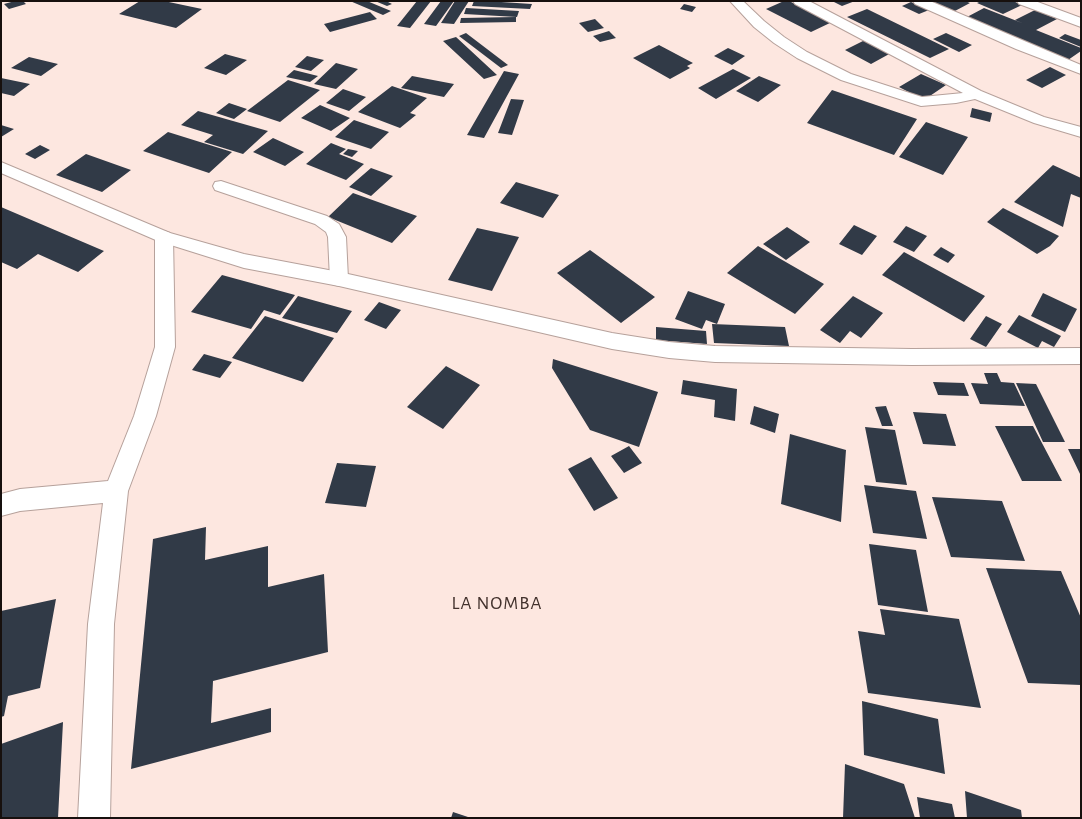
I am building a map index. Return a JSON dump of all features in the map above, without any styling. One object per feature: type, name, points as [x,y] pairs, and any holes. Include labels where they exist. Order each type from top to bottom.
[{"type":"street","points":[[736,1],[759,24],[779,40],[802,55],[846,77],[921,102],[956,100],[976,94]]},
{"type":"street","points":[[799,1],[976,94],[1039,120],[1081,132]]},
{"type":"street","points":[[919,1],[1014,43],[1081,70]]},
{"type":"street","points":[[1023,1],[1081,23]]},
{"type":"street","points":[[1,167],[164,237],[244,261],[339,279],[612,341],[669,350],[714,354],[1081,356]]},
{"type":"street","points":[[221,186],[321,220],[333,228],[337,237],[339,279]]},
{"type":"street","points":[[94,818],[101,624],[116,491],[146,416],[165,347],[164,237]]},
{"type":"street","points":[[1,506],[20,500],[116,491]]},
{"type":"building","points":[[15,1],[23,1],[26,4],[9,9],[4,4]]},
{"type":"building","points":[[140,1],[164,1],[202,9],[176,28],[119,14]]},
{"type":"building","points":[[350,1],[367,1],[391,11],[383,15]]},
{"type":"building","points":[[375,1],[386,1],[392,4],[387,6]]},
{"type":"building","points":[[417,1],[431,1],[410,28],[397,26]]},
{"type":"building","points":[[441,1],[454,1],[436,26],[424,24]]},
{"type":"building","points":[[455,1],[469,1],[454,24],[441,23]]},
{"type":"building","points":[[474,1],[532,4],[530,9],[472,6]]},
{"type":"building","points":[[784,1],[789,1],[832,22],[811,32],[766,9]]},
{"type":"building","points":[[832,1],[855,1],[842,6]]},
{"type":"building","points":[[929,1],[965,1],[970,3],[953,12]]},
{"type":"building","points":[[981,1],[1013,1],[1022,5],[1003,14],[977,3]]},
{"type":"building","points":[[911,2],[929,10],[919,14],[902,6]]},
{"type":"building","points":[[684,4],[696,7],[692,12],[680,9]]},
{"type":"building","points":[[466,8],[519,11],[517,17],[464,14]]},
{"type":"building","points":[[984,8],[1022,23],[1015,20],[1035,10],[1057,19],[1036,30],[1081,48],[1081,51],[1068,60],[967,17]]},
{"type":"building","points":[[867,9],[949,49],[930,58],[847,17]]},
{"type":"building","points":[[370,12],[377,19],[330,32],[324,24]]},
{"type":"building","points":[[516,17],[516,22],[460,23],[461,18]]},
{"type":"building","points":[[595,19],[604,28],[588,32],[579,23]]},
{"type":"building","points":[[609,31],[616,38],[600,42],[593,36]]},
{"type":"building","points":[[466,33],[508,65],[501,68],[459,36]]},
{"type":"building","points":[[946,33],[972,45],[959,52],[933,39]]},
{"type":"building","points":[[1065,34],[1081,40],[1081,47],[1059,38]]},
{"type":"building","points":[[456,37],[497,75],[484,79],[443,41]]},
{"type":"building","points":[[865,40],[891,53],[871,64],[845,50]]},
{"type":"building","points":[[659,45],[693,63],[687,66],[690,68],[670,79],[633,58]]},
{"type":"building","points":[[728,48],[745,56],[732,65],[714,56]]},
{"type":"building","points":[[225,54],[247,60],[226,75],[204,68]]},
{"type":"building","points":[[307,56],[324,60],[311,71],[295,67]]},
{"type":"building","points":[[29,57],[58,64],[41,76],[11,68]]},
{"type":"building","points":[[336,63],[358,69],[336,89],[314,84]]},
{"type":"building","points":[[1050,67],[1066,75],[1042,88],[1026,80]]},
{"type":"building","points":[[733,69],[751,78],[716,99],[698,88]]},
{"type":"building","points":[[294,70],[318,76],[310,82],[286,77]]},
{"type":"building","points":[[504,71],[519,74],[484,138],[467,135]]},
{"type":"building","points":[[921,74],[946,85],[924,100],[899,87]]},
{"type":"building","points":[[412,76],[454,84],[444,97],[401,88]]},
{"type":"building","points":[[759,76],[781,85],[758,102],[736,91]]},
{"type":"building","points":[[1,78],[30,84],[14,96],[1,93]]},
{"type":"building","points":[[288,80],[320,90],[280,122],[247,111]]},
{"type":"building","points":[[392,86],[427,98],[410,113],[416,115],[400,128],[358,112]]},
{"type":"building","points":[[343,89],[366,97],[349,111],[326,103]]},
{"type":"building","points":[[832,90],[917,119],[894,155],[807,123]]},
{"type":"building","points":[[511,99],[524,100],[512,135],[498,133]]},
{"type":"building","points":[[229,103],[247,109],[234,119],[216,113]]},
{"type":"building","points":[[320,105],[350,118],[331,131],[301,118]]},
{"type":"building","points":[[972,108],[992,113],[990,122],[970,117]]},
{"type":"building","points":[[198,111],[268,131],[243,154],[204,142],[213,135],[181,125]]},
{"type":"building","points":[[354,120],[389,132],[371,149],[335,137]]},
{"type":"building","points":[[926,122],[968,137],[943,175],[899,157]]},
{"type":"building","points":[[1,125],[14,129],[1,137]]},
{"type":"building","points":[[168,132],[232,152],[209,173],[143,151]]},
{"type":"building","points":[[273,138],[304,152],[285,166],[253,152]]},
{"type":"building","points":[[331,143],[346,149],[339,154],[364,164],[346,180],[306,164]]},
{"type":"building","points":[[40,145],[50,150],[35,159],[25,154]]},
{"type":"building","points":[[348,149],[358,151],[352,157],[343,154]]},
{"type":"building","points":[[86,154],[131,170],[102,192],[56,175]]},
{"type":"building","points":[[1053,165],[1081,178],[1081,198],[1071,194],[1063,227],[1014,202]]},
{"type":"building","points":[[371,168],[393,176],[371,196],[349,187]]},
{"type":"building","points":[[516,182],[559,195],[543,218],[500,203]]},
{"type":"building","points":[[353,193],[417,216],[392,243],[328,217]]},
{"type":"building","points":[[1,207],[104,251],[78,272],[38,254],[17,269],[1,262]]},
{"type":"building","points":[[1003,208],[1059,236],[1050,246],[1037,254],[987,222]]},
{"type":"building","points":[[854,225],[877,236],[862,255],[839,244]]},
{"type":"building","points":[[906,226],[927,236],[914,252],[893,242]]},
{"type":"building","points":[[787,227],[810,242],[786,260],[763,244]]},
{"type":"building","points":[[477,228],[519,237],[492,291],[448,280]]},
{"type":"building","points":[[758,246],[824,284],[795,314],[727,273]]},
{"type":"building","points":[[941,247],[955,255],[948,263],[933,255]]},
{"type":"building","points":[[590,250],[655,297],[621,323],[557,273]]},
{"type":"building","points":[[904,252],[985,296],[964,322],[882,275]]},
{"type":"building","points":[[222,275],[295,295],[280,315],[264,310],[251,329],[191,312]]},
{"type":"building","points":[[688,291],[725,304],[717,324],[706,320],[702,329],[675,319]]},
{"type":"building","points":[[1043,293],[1077,309],[1065,332],[1031,316]]},
{"type":"building","points":[[298,296],[352,311],[337,333],[282,318]]},
{"type":"building","points":[[853,296],[883,313],[861,338],[850,331],[840,343],[820,330]]},
{"type":"building","points":[[379,302],[401,310],[386,329],[364,320]]},
{"type":"building","points":[[1019,315],[1061,336],[1054,347],[1042,341],[1038,348],[1007,332]]},
{"type":"building","points":[[265,316],[334,338],[303,382],[232,358]]},
{"type":"building","points":[[986,316],[1002,324],[986,347],[970,339]]},
{"type":"building","points":[[712,324],[785,327],[789,346],[714,343]]},
{"type":"building","points":[[656,327],[706,331],[707,344],[656,340]]},
{"type":"building","points":[[204,354],[232,362],[220,378],[192,370]]},
{"type":"building","points":[[553,359],[658,392],[639,447],[590,430],[552,368]]},
{"type":"building","points":[[446,366],[480,385],[443,429],[407,407]]},
{"type":"building","points":[[984,373],[997,373],[1001,382],[1014,383],[1025,406],[980,404],[971,383],[988,384]]},
{"type":"building","points":[[683,380],[737,389],[735,421],[714,417],[715,400],[681,394]]},
{"type":"building","points":[[933,382],[964,383],[969,396],[938,395]]},
{"type":"building","points":[[1016,383],[1036,384],[1065,442],[1043,442]]},
{"type":"building","points":[[754,406],[779,414],[775,433],[750,424]]},
{"type":"building","points":[[886,406],[893,426],[882,426],[875,407]]},
{"type":"building","points":[[913,412],[946,414],[956,446],[923,444]]},
{"type":"building","points":[[995,426],[1033,426],[1062,481],[1022,481]]},
{"type":"building","points":[[865,427],[895,430],[907,485],[876,482]]},
{"type":"building","points":[[790,434],[846,450],[841,522],[781,504]]},
{"type":"building","points":[[629,446],[642,463],[624,473],[611,456]]},
{"type":"building","points":[[1068,449],[1081,449],[1081,476]]},
{"type":"building","points":[[591,457],[618,498],[594,511],[568,469]]},
{"type":"building","points":[[337,463],[376,466],[366,507],[325,503]]},
{"type":"building","points":[[864,485],[916,491],[927,539],[873,533]]},
{"type":"building","points":[[932,497],[1002,501],[1025,561],[951,557]]},
{"type":"building","points":[[206,527],[205,560],[268,546],[268,587],[324,574],[328,652],[213,681],[211,723],[271,708],[271,732],[131,769],[153,539]]},
{"type":"building","points":[[869,544],[916,550],[928,612],[878,605]]},
{"type":"building","points":[[986,568],[1061,571],[1081,618],[1081,685],[1028,683]]},
{"type":"building","points":[[56,599],[40,688],[8,696],[4,716],[1,717],[1,611]]},
{"type":"building","points":[[880,609],[959,619],[981,708],[868,693],[858,631],[885,635]]},
{"type":"building","points":[[862,701],[938,719],[945,774],[864,755]]},
{"type":"building","points":[[63,722],[58,818],[1,818],[1,744]]},
{"type":"building","points":[[845,764],[904,784],[915,818],[843,818]]},
{"type":"building","points":[[965,791],[1021,810],[1022,818],[967,818]]},
{"type":"building","points":[[917,797],[952,804],[955,818],[920,818]]},
{"type":"building","points":[[453,812],[471,818],[451,818]]},
{"type":"district","name":"LA NOMBA","points":[[497,603]]}]
